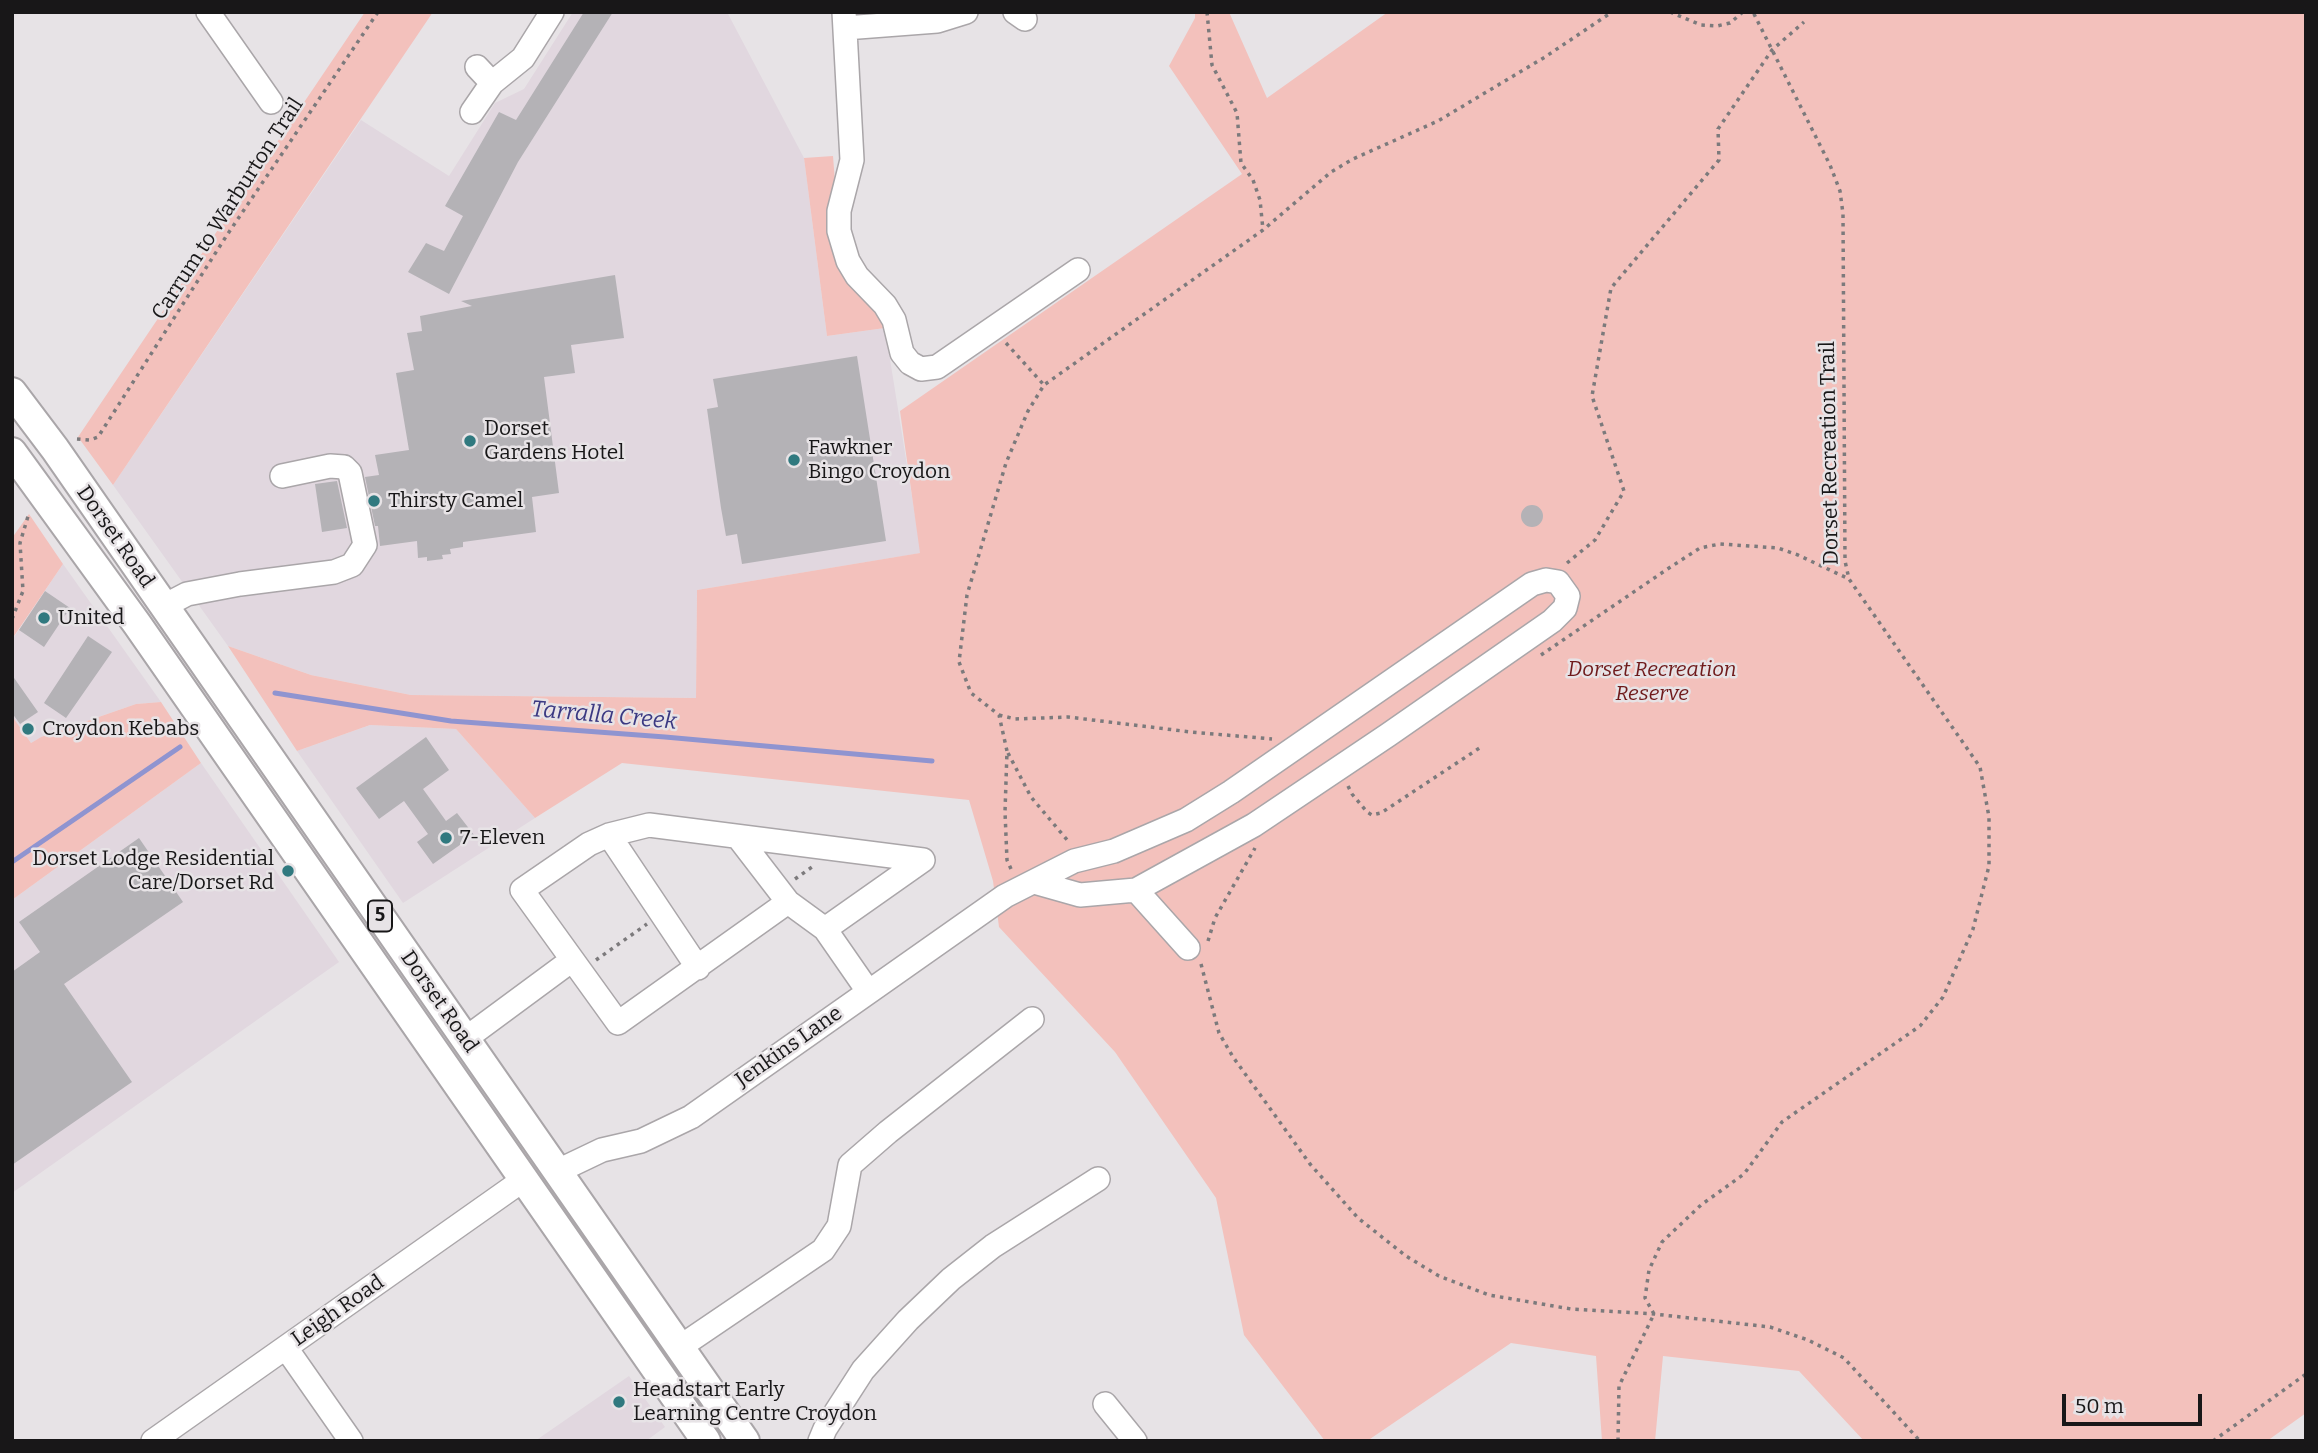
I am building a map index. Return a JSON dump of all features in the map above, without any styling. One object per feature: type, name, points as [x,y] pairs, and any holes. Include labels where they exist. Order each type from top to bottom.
[{"type":"main road","name":"Dorset Road","points":[[12,392],[746,1441]]},
{"type":"main road","name":"Dorset Road","points":[[12,452],[137,625],[706,1441]]},
{"type":"main road","points":[[137,625],[164,607]]},
{"type":"main road","points":[[338,914],[366,895]]},
{"type":"main road","points":[[523,1180],[558,1171]]},
{"type":"street","points":[[208,12],[271,102]]},
{"type":"street","points":[[472,112],[484,75],[523,58],[552,12]]},
{"type":"street","points":[[966,12],[937,21],[844,20],[852,160],[839,211],[839,230],[848,261],[857,276],[885,305],[894,320],[902,353],[910,363],[921,369],[937,367],[1078,270]]},
{"type":"street","points":[[164,607],[187,594],[341,571],[352,565],[365,545],[350,474],[344,467],[330,466],[282,476]]},
{"type":"street","points":[[1020,889],[1080,895],[1136,890],[1254,825],[1552,621],[1565,608],[1567,596],[1558,582],[1546,580]]},
{"type":"street","name":"Jenkins Lane","points":[[558,1171],[602,1150],[641,1141],[691,1117],[868,991],[1020,889],[1074,862],[1114,851],[1186,820],[1231,792],[1532,584],[1546,580]]},
{"type":"street","points":[[784,896],[698,968],[618,1023],[522,890],[589,844],[608,835],[649,825],[923,860],[825,929]]},
{"type":"street","points":[[608,835],[698,968]]},
{"type":"street","points":[[738,837],[784,896],[825,929],[868,991]]},
{"type":"street","points":[[1136,890],[1198,954]]},
{"type":"street","points":[[465,1039],[576,966]]},
{"type":"street","points":[[680,1347],[823,1250],[839,1226],[850,1165],[1032,1019]]},
{"type":"street","points":[[820,1441],[863,1370],[908,1320],[951,1279],[993,1247],[1098,1179]]},
{"type":"street","name":"Leigh Road","points":[[153,1441],[523,1180]]},
{"type":"street","points":[[286,1349],[351,1441]]},
{"type":"street","points":[[1105,1404],[1135,1441]]},
{"type":"path","name":"Carrum to Warburton Trail","points":[[107,424],[227,235],[378,12]]},
{"type":"path","points":[[1207,12],[1212,65],[1237,113],[1241,163],[1253,180],[1260,200],[1264,230]]},
{"type":"path","points":[[1300,744],[1287,740],[1191,732],[1068,716],[1015,719],[999,715],[971,693],[960,662],[967,595],[1006,463],[1028,411],[1044,386],[1264,230],[1331,172],[1353,159],[1438,121],[1545,57],[1612,12]]},
{"type":"path","points":[[1670,12],[1701,25],[1717,26],[1730,23],[1743,12]]},
{"type":"path","name":"Dorset Recreation Trail","points":[[1654,1314],[1645,1298],[1649,1270],[1662,1242],[1701,1205],[1744,1174],[1782,1122],[1920,1026],[1943,997],[1973,929],[1989,866],[1989,817],[1980,767],[1849,579],[1844,536],[1843,214],[1840,191],[1830,165],[1753,12]]},
{"type":"path","points":[[1546,580],[1595,540],[1625,491],[1592,397],[1611,288],[1719,160],[1718,129],[1772,50],[1804,22]]},
{"type":"path","points":[[993,329],[1044,386]]},
{"type":"path","points":[[1512,649],[1543,655],[1700,548],[1720,544],[1778,548],[1849,579]]},
{"type":"path","points":[[12,619],[17,611]]},
{"type":"path","points":[[999,715],[1007,751],[1007,860],[1020,889]]},
{"type":"path","points":[[1340,768],[1352,794],[1372,815],[1381,813],[1481,747]]},
{"type":"path","points":[[1007,751],[1031,797],[1068,840],[1074,862]]},
{"type":"path","points":[[1258,844],[1198,954],[1219,1033],[1233,1057],[1310,1164],[1357,1218],[1406,1256],[1439,1276],[1489,1295],[1571,1309],[1654,1314],[1770,1327],[1808,1340],[1844,1358],[1920,1441]]},
{"type":"path","points":[[784,896],[837,850]]},
{"type":"path","points":[[576,966],[660,914]]},
{"type":"path","points":[[1618,1441],[1619,1386],[1654,1314]]},
{"type":"path","points":[[2213,1441],[2306,1374]]},
{"type":"shaded area","points":[[573,12],[727,12],[804,158],[827,336],[885,328],[921,553],[697,590],[696,698],[411,695],[311,675],[228,646],[113,485],[361,120],[449,176],[495,103],[524,89]]},
{"type":"shaded area","points":[[63,564],[161,702],[136,704],[41,737],[31,743],[12,716],[12,640]]},
{"type":"shaded area","points":[[370,725],[456,729],[535,818],[403,903],[297,751]]},
{"type":"shaded area","points":[[201,763],[339,962],[12,1193],[12,900]]},
{"type":"shaded area","name":"Headstart Early Learning Centre Croydon","points":[[629,1376],[665,1427],[646,1441],[535,1441]]},
{"type":"green space","points":[[365,12],[433,12],[113,485],[78,437]]},
{"type":"green space","name":"Dorset Recreation Reserve","points":[[1195,12],[1229,12],[1267,98],[1388,12],[2306,12],[2306,1413],[2267,1441],[1864,1441],[1799,1371],[1663,1356],[1655,1441],[1602,1441],[1596,1356],[1511,1343],[1367,1441],[1325,1441],[1244,1335],[1216,1198],[1115,1052],[999,927],[993,881],[969,800],[622,763],[535,818],[456,729],[370,725],[297,751],[228,646],[311,675],[411,695],[696,698],[697,590],[920,553],[900,411],[1242,174],[1169,66],[1195,18]]},
{"type":"green space","points":[[833,156],[835,182],[829,219],[885,328],[827,336],[804,158]]},
{"type":"green space","points":[[29,514],[63,564],[12,639],[12,538]]},
{"type":"green space","points":[[161,702],[201,763],[12,900],[12,716],[31,743],[41,737],[136,704]]},
{"type":"building","points":[[584,12],[613,12],[518,162],[449,294],[408,272],[426,243],[444,251],[463,216],[445,206],[499,112],[516,120]]},
{"type":"building","points":[[615,275],[624,338],[571,345],[575,373],[544,377],[559,493],[532,497],[536,532],[463,542],[463,547],[450,549],[451,554],[442,555],[443,559],[427,561],[427,557],[418,558],[417,541],[380,546],[378,526],[375,526],[365,477],[379,475],[375,455],[409,450],[396,373],[414,370],[407,333],[422,331],[420,316],[472,306],[461,301]]},
{"type":"building","name":"Fawkner Bingo Croydon","points":[[857,356],[886,541],[742,564],[737,534],[726,536],[721,508],[707,409],[718,407],[713,379]]},
{"type":"building","points":[[337,481],[347,528],[322,532],[315,484]]},
{"type":"building","points":[[1532,505],[1540,508],[1543,516],[1540,524],[1532,527],[1524,524],[1521,516],[1524,508]]},
{"type":"building","points":[[45,591],[70,608],[44,647],[19,630]]},
{"type":"building","points":[[88,636],[112,652],[66,718],[44,703]]},
{"type":"building","points":[[12,675],[38,712],[20,724],[12,713]]},
{"type":"building","points":[[426,737],[449,770],[423,789],[446,821],[457,813],[474,835],[433,864],[417,842],[428,834],[404,801],[379,819],[356,788]]},
{"type":"building","points":[[139,838],[183,902],[64,984],[132,1082],[12,1165],[12,972],[40,952],[19,922]]},
{"type":"waterway","name":"Tarralla Creek","points":[[275,693],[451,721],[932,761]]},
{"type":"waterway","name":"Tarralla Creek","points":[[12,862],[180,747]]},
{"type":"place","name":"Dorset Gardens Hotel","points":[[470,441]]},
{"type":"place","name":"Fawkner Bingo Croydon","points":[[794,460]]},
{"type":"place","name":"Thirsty Camel","points":[[374,501]]},
{"type":"place","name":"United","points":[[44,618]]},
{"type":"place","name":"Croydon Kebabs","points":[[28,729]]},
{"type":"place","name":"7-Eleven","points":[[446,838]]},
{"type":"place","name":"Dorset Lodge Residential Care/Dorset Rd","points":[[288,871]]},
{"type":"place","name":"Headstart Early Learning Centre Croydon","points":[[619,1402]]}]
